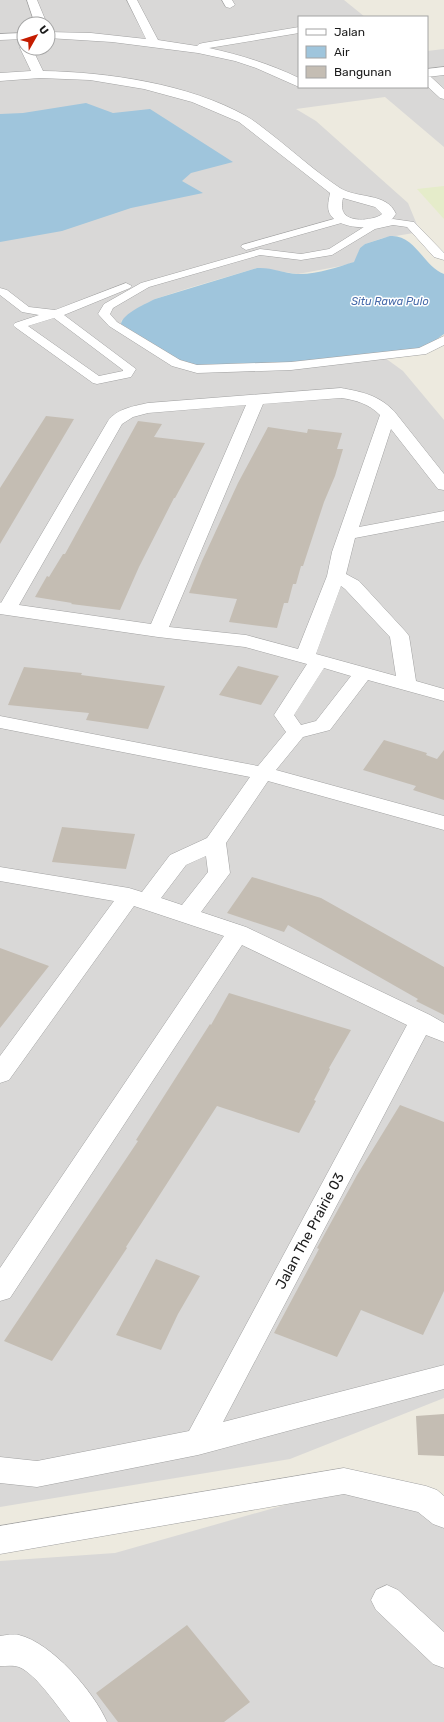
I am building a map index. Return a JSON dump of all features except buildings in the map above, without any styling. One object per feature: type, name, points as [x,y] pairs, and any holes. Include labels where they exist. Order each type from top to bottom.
[{"type":"street","points":[[32,0],[38,16]]},
{"type":"street","points":[[132,0],[154,43]]},
{"type":"street","points":[[193,48],[248,37],[298,30]]},
{"type":"street","points":[[56,35],[75,35],[193,48],[228,55],[284,75],[298,82]]},
{"type":"street","points":[[248,37],[284,75]]},
{"type":"street","points":[[0,38],[16,39]]},
{"type":"street","points":[[30,56],[39,74]]},
{"type":"street","points":[[428,74],[444,72]]},
{"type":"street","points":[[0,77],[39,74],[91,78],[164,90],[228,112],[243,119],[337,192],[380,204],[387,209],[388,214],[383,220],[371,223],[356,223],[341,220],[336,214],[335,204],[337,192]]},
{"type":"street","points":[[428,81],[444,95]]},
{"type":"street","points":[[444,485],[388,414],[379,406],[360,396],[341,393],[142,409],[129,412],[116,421],[4,609],[158,631],[246,641],[444,696]]},
{"type":"street","points":[[158,631],[257,399]]},
{"type":"street","points":[[296,732],[284,715],[312,659],[336,576],[341,552],[388,414]]},
{"type":"street","points":[[347,534],[444,516]]},
{"type":"street","points":[[336,576],[352,585],[399,636],[407,685]]},
{"type":"street","points":[[0,1074],[138,899],[178,860],[215,843],[263,773],[296,732],[323,726],[363,673]]},
{"type":"street","points":[[0,722],[263,773],[444,823]]},
{"type":"street","points":[[187,915],[218,873],[215,843]]},
{"type":"street","points":[[0,874],[138,899],[187,915],[238,934],[433,1027]]},
{"type":"street","points":[[0,1290],[238,934]]},
{"type":"street","name":"Jalan The Prairie 03","points":[[198,1442],[433,1027]]},
{"type":"street","points":[[0,1470],[37,1474],[198,1442],[444,1377]]},
{"type":"street","points":[[0,1540],[344,1480],[426,1500],[444,1514]]},
{"type":"street","points":[[387,1600],[444,1654]]},
{"type":"street","points":[[0,1651],[19,1651],[30,1656],[49,1671],[90,1722]]},
{"type":"lane","points":[[19,325],[56,314],[159,271],[341,220]]},
{"type":"lane","points":[[444,257],[438,255],[410,224],[393,222],[371,227],[332,252],[301,256],[260,252],[145,285],[108,306],[104,314],[113,324],[176,363],[197,369],[291,366],[422,351],[444,340]]},
{"type":"lane","points":[[0,291],[26,310],[56,314],[130,369],[128,373],[104,380],[96,380],[19,325]]},
{"type":"lane","points":[[19,325],[26,310]]},
{"type":"shaded area","points":[[0,0],[344,0],[364,16],[298,16],[298,88],[428,88],[428,51],[444,49],[444,147],[385,97],[296,109],[316,121],[408,203],[420,232],[383,238],[365,244],[360,248],[355,262],[341,266],[298,274],[257,268],[189,288],[155,299],[141,306],[121,321],[121,324],[381,355],[403,371],[444,420],[444,1398],[290,1459],[0,1507]]},
{"type":"shaded area","points":[[354,1489],[430,1510],[444,1524],[444,1722],[0,1722],[0,1561],[115,1553],[320,1495]]},
{"type":"green space","points":[[444,186],[444,219],[417,189]]},
{"type":"water","points":[[86,103],[113,113],[150,109],[233,162],[191,173],[182,181],[203,193],[131,208],[62,231],[0,242],[0,114],[23,113]]},
{"type":"water","name":"Situ Rawa Pulo","points":[[390,236],[399,237],[406,240],[413,245],[430,264],[444,274],[444,334],[429,345],[419,349],[289,364],[202,367],[177,359],[121,324],[122,320],[130,313],[155,299],[257,268],[267,268],[304,274],[326,270],[354,262],[360,248],[365,244]]}]
